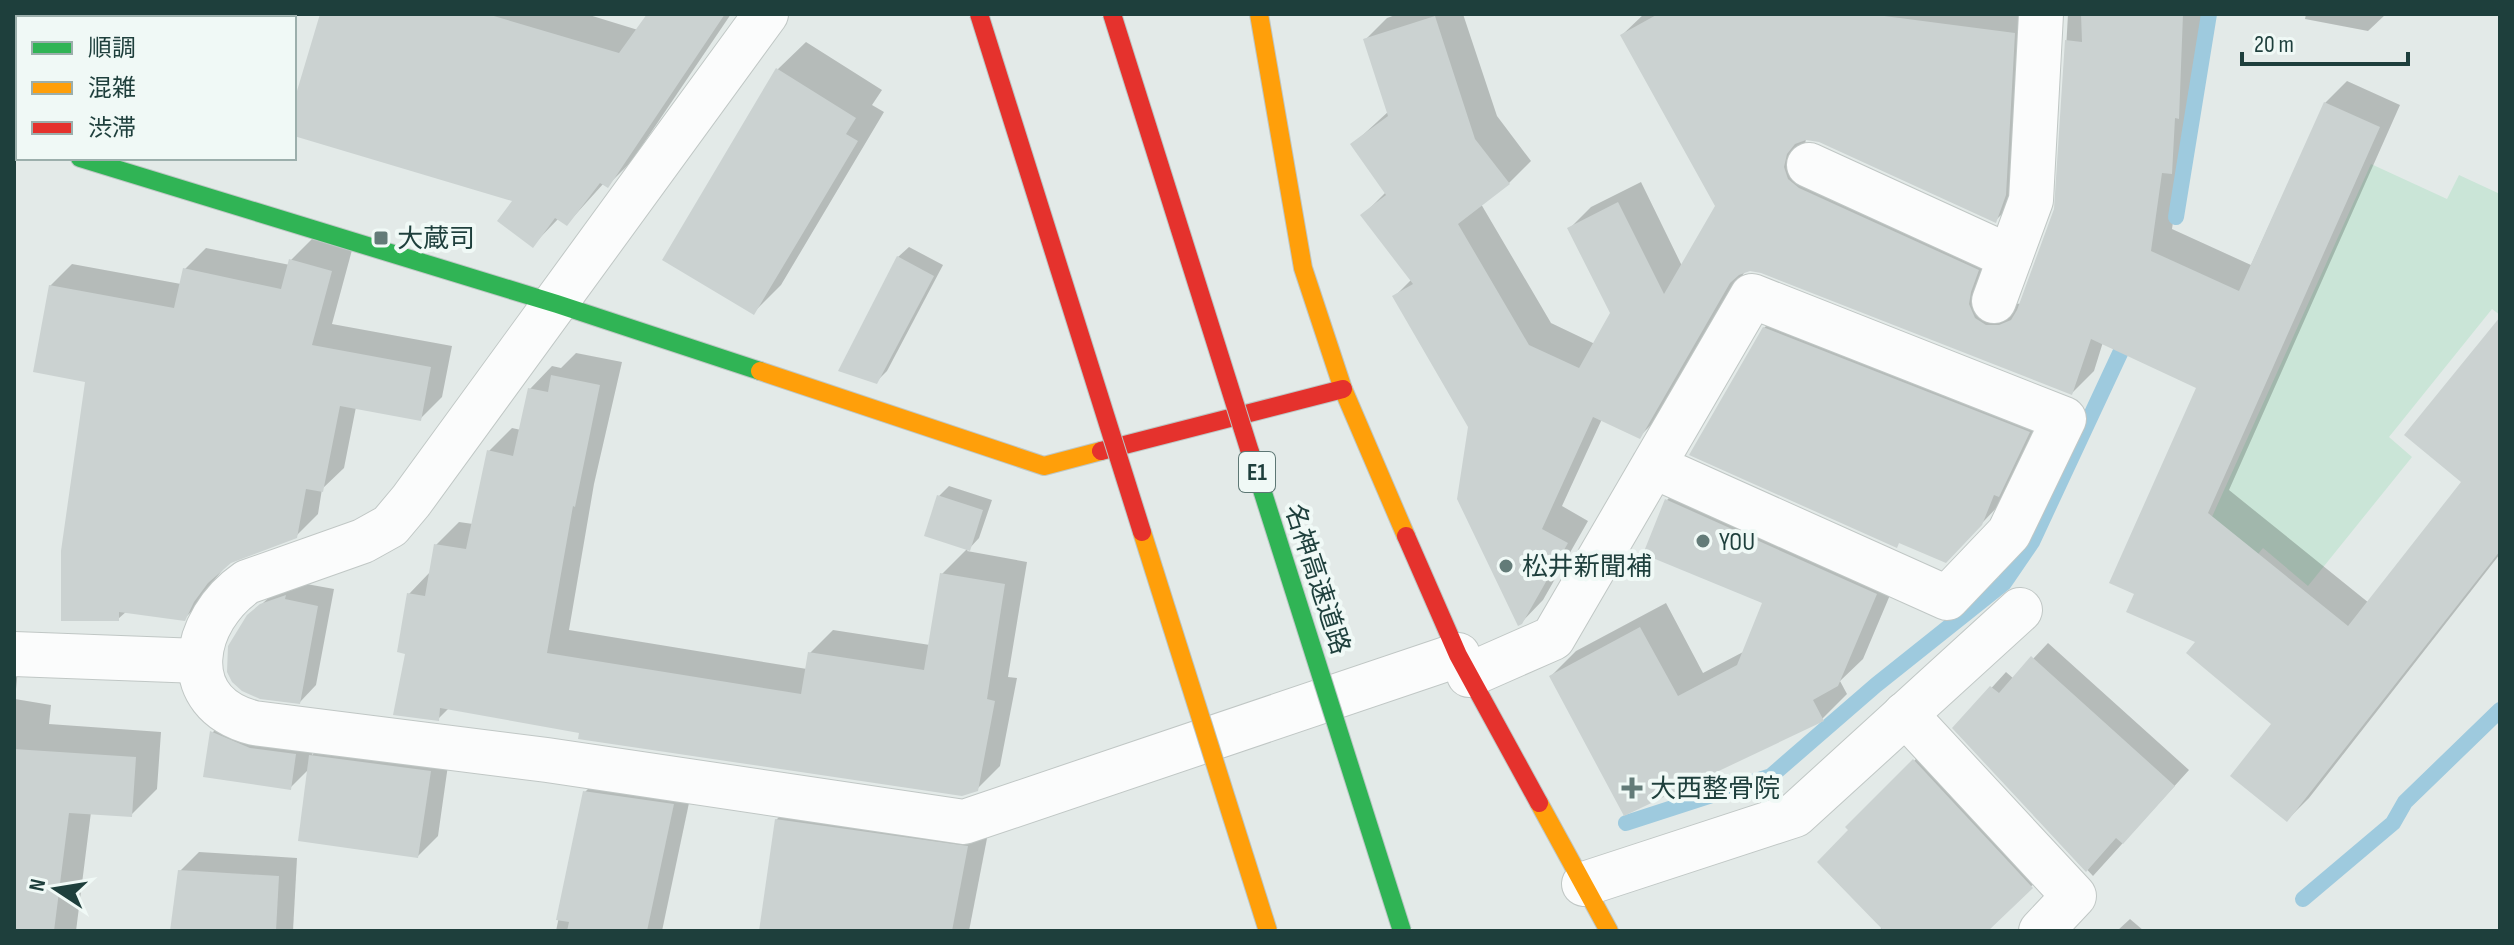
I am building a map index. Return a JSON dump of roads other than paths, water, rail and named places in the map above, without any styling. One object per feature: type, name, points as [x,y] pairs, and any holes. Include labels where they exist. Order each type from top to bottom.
[{"type":"main road","points":[[979,14],[1268,931]]},
{"type":"main road","name":"名神高速道路","points":[[1112,14],[1402,931]]},
{"type":"main road","points":[[1259,14],[1303,268],[1343,389],[1463,665],[1609,931]]},
{"type":"main road","points":[[87,160],[557,304],[1044,466],[1343,389]]},
{"type":"street","points":[[766,14],[557,304],[390,526],[363,541],[247,582],[232,593],[209,624],[199,661],[201,676],[215,702],[226,713],[254,723],[547,760],[964,822],[1553,638],[1653,466],[1752,296],[2064,419],[2009,533],[1947,598],[1653,466]]},
{"type":"street","points":[[1994,301],[2031,200],[2041,14]]},
{"type":"street","points":[[1809,165],[2010,257]]},
{"type":"street","points":[[1584,884],[1795,815],[2020,610]]},
{"type":"street","points":[[14,654],[199,661]]},
{"type":"street","points":[[1905,714],[2074,896],[2041,931]]},
{"type":"waterway","points":[[2176,217],[2209,14]]},
{"type":"waterway","points":[[1626,823],[1771,776],[1876,685],[2004,583],[2032,542],[2129,334]]},
{"type":"waterway","points":[[2303,899],[2393,823],[2405,802],[2500,710]]},
{"type":"place","name":"大蔵司","points":[[381,238]]},
{"type":"place","name":"YOU","points":[[1703,541]]},
{"type":"place","name":"松井新聞補","points":[[1506,566]]},
{"type":"place","name":"大西整骨院","points":[[1632,788]]}]
